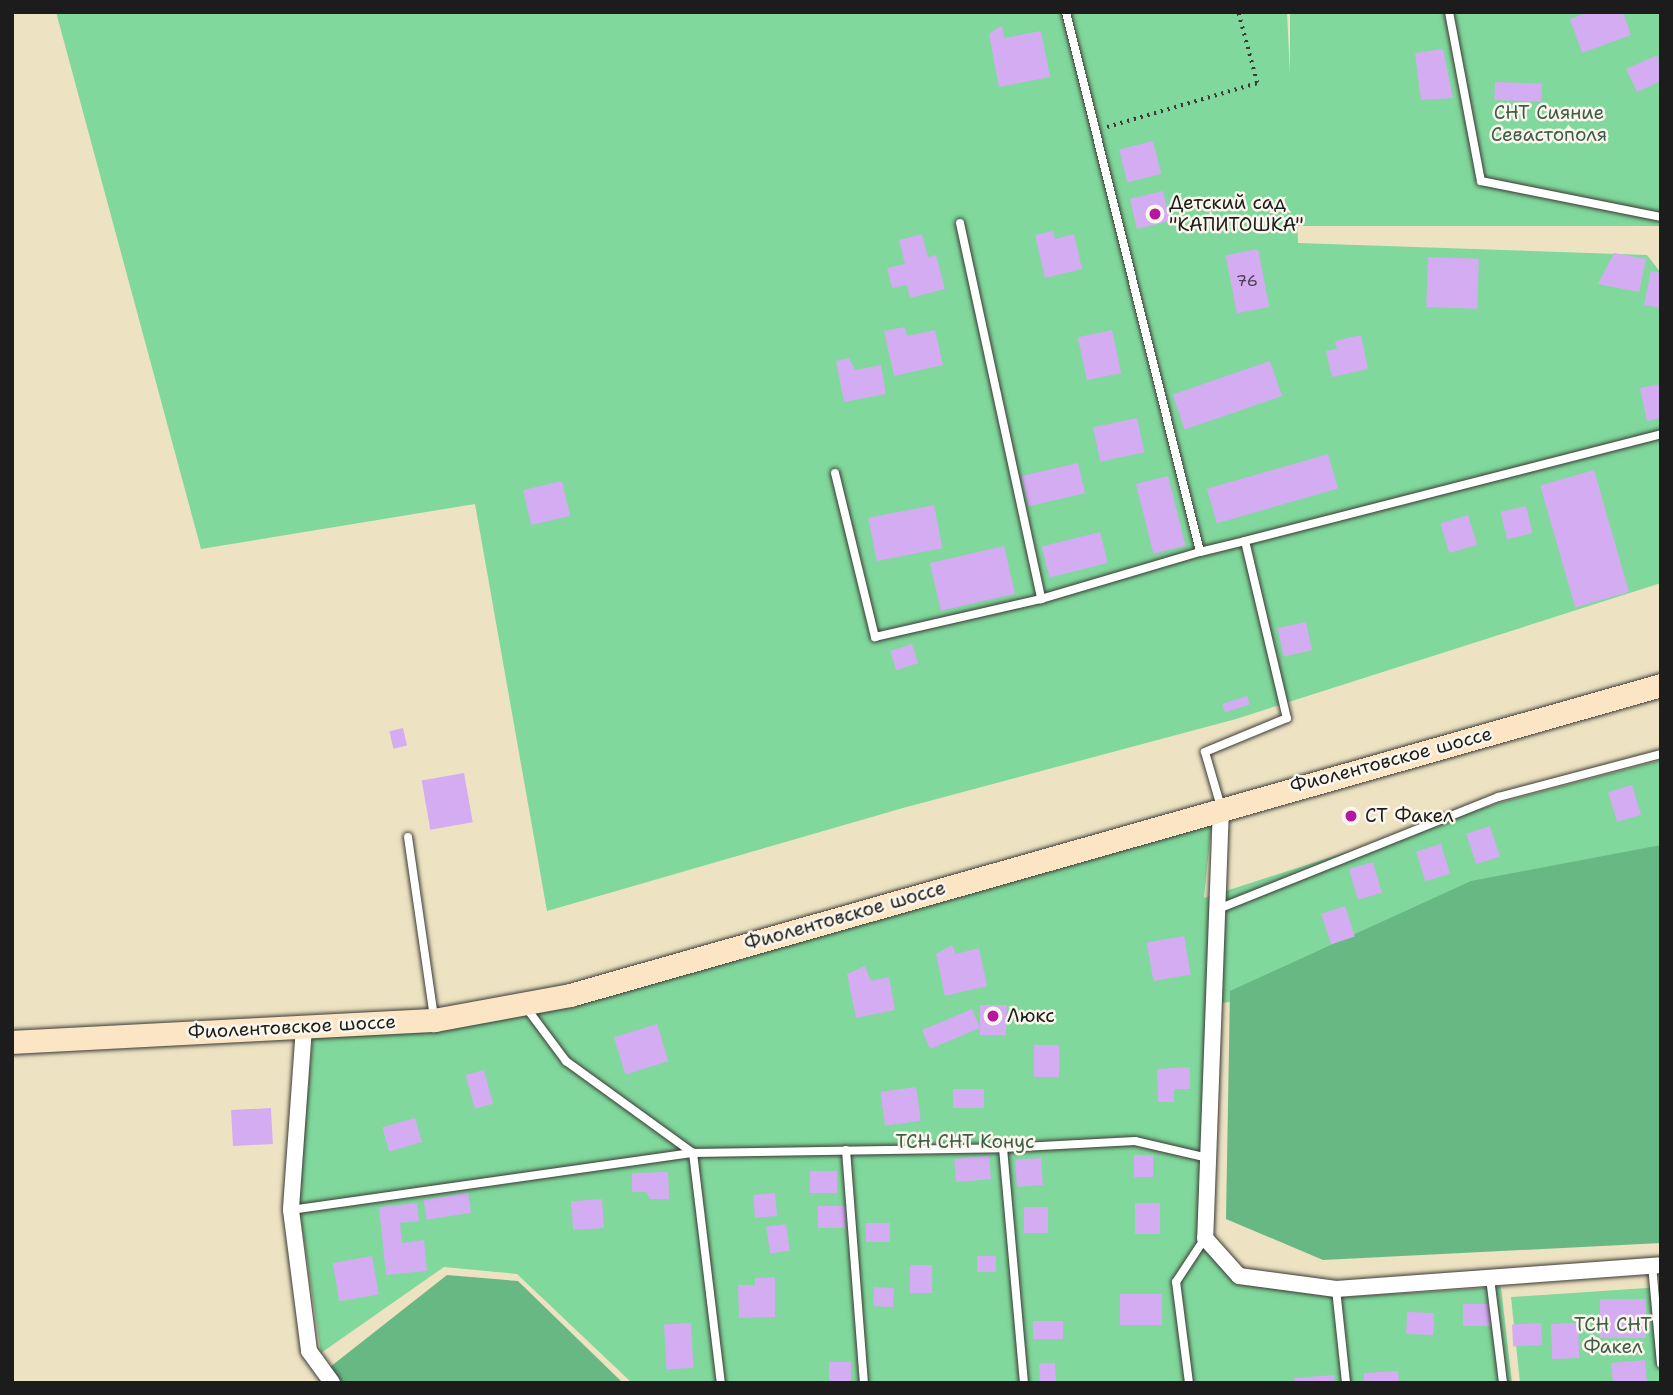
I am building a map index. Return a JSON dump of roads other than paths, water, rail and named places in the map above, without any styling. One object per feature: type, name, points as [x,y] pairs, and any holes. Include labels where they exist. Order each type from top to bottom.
[{"type":"main road","name":"Фиолентовское шоссе","points":[[12,1042],[434,1020],[570,995],[1221,807],[1661,685]]},
{"type":"street","points":[[1221,807],[1205,1238],[1240,1276],[1336,1289],[1490,1275],[1656,1265]]},
{"type":"street","points":[[304,1027],[291,1210],[309,1351],[332,1383]]},
{"type":"lane","points":[[1066,12],[1200,552]]},
{"type":"lane","points":[[1449,12],[1481,181],[1661,217]]},
{"type":"lane","points":[[960,223],[1041,599]]},
{"type":"lane","points":[[835,473],[875,637],[1041,599],[1200,552],[1661,435]]},
{"type":"lane","points":[[1221,807],[1205,752],[1287,718],[1245,541]]},
{"type":"lane","points":[[1218,909],[1499,797],[1661,754]]},
{"type":"lane","points":[[408,837],[434,1020]]},
{"type":"lane","points":[[524,1004],[566,1061],[693,1153],[721,1383]]},
{"type":"lane","points":[[291,1210],[693,1153],[1003,1148],[1135,1141],[1208,1158]]},
{"type":"lane","points":[[1003,1148],[1024,1383]]},
{"type":"lane","points":[[846,1150],[864,1383]]},
{"type":"lane","points":[[1189,1383],[1175,1282],[1205,1238]]},
{"type":"lane","points":[[1656,1265],[1661,1364]]},
{"type":"lane","points":[[1490,1275],[1503,1383]]},
{"type":"lane","points":[[1336,1289],[1346,1383]]},
{"type":"place","name":"Детский сад \"КАПИТОШКА\"","points":[[1155,214]]},
{"type":"place","name":"СТ Факел","points":[[1351,816]]},
{"type":"place","name":"Люкс","points":[[993,1016]]},
{"type":"park label","name":"СНТ Сияние Севастополя","points":[[1549,124]]},
{"type":"park label","name":"ТСН СНТ Конус","points":[[965,1142]]},
{"type":"park label","name":"ТСН СНТ Факел","points":[[1613,1336]]}]
